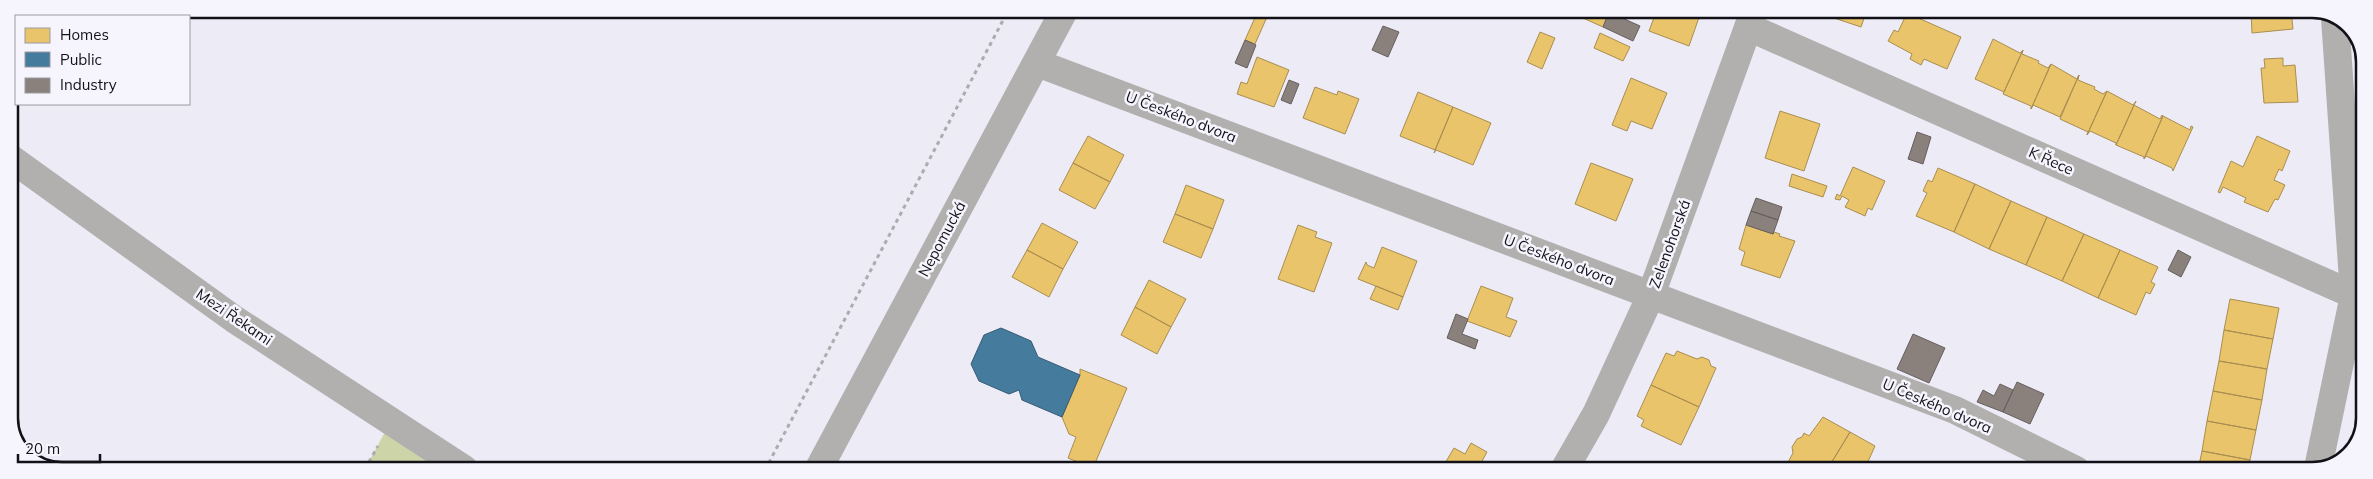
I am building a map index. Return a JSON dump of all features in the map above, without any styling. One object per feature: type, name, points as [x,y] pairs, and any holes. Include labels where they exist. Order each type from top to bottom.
[{"type":"street","name":"Nepomucká","points":[[822,462],[1060,18]]},
{"type":"street","name":"K Řece","points":[[1752,18],[2354,295]]},
{"type":"street","name":"Zelenohorská","points":[[1569,462],[1596,414],[1651,295],[1752,18]]},
{"type":"street","points":[[2319,461],[2354,295],[2335,25]]},
{"type":"street","name":"U Českého dvora","points":[[1037,62],[1955,410],[2060,462]]},
{"type":"street","name":"Mezi Řekami","points":[[18,163],[234,319],[452,462]]},
{"type":"path","points":[[769,462],[1005,18]]},
{"type":"green space","points":[[391,421],[453,462],[369,462]]},
{"type":"building: Homes","points":[[1255,18],[1267,18],[1255,44],[1245,40]]},
{"type":"building: Homes","points":[[1583,18],[1607,18],[1603,27]]},
{"type":"building: Homes","points":[[1654,18],[1699,18],[1689,46],[1649,31]]},
{"type":"building: Homes","points":[[1834,18],[1864,18],[1861,27]]},
{"type":"building: Homes","points":[[1905,18],[1918,18],[1961,37],[1947,69],[1924,59],[1921,65],[1910,59],[1912,54],[1888,41],[1894,30],[1898,32]]},
{"type":"building: Homes","points":[[2251,18],[2292,18],[2293,29],[2252,33]]},
{"type":"building: Homes","points":[[1540,32],[1555,38],[1542,69],[1527,62]]},
{"type":"building: Homes","points":[[1600,33],[1630,47],[1623,61],[1594,48]]},
{"type":"building: Homes","points":[[1993,39],[2020,53],[2023,50],[2004,92],[1975,79]]},
{"type":"building: Homes","points":[[2023,50],[2022,54],[2039,61],[2038,63],[2048,68],[2051,64],[2031,109],[2031,106],[2003,94]]},
{"type":"building: Homes","points":[[1257,57],[1289,70],[1274,107],[1237,94],[1241,82],[1247,84]]},
{"type":"building: Homes","points":[[2283,58],[2283,66],[2295,65],[2298,102],[2264,103],[2261,68],[2265,68],[2264,59]]},
{"type":"building: Homes","points":[[2051,64],[2077,79],[2079,75],[2060,117],[2033,105],[2031,109]]},
{"type":"building: Homes","points":[[2079,75],[2078,80],[2095,87],[2094,89],[2103,94],[2107,91],[2087,135],[2088,132],[2060,119]]},
{"type":"building: Homes","points":[[1631,78],[1667,93],[1652,129],[1631,121],[1627,131],[1612,125]]},
{"type":"building: Homes","points":[[1315,87],[1337,95],[1338,91],[1359,99],[1345,134],[1303,118]]},
{"type":"building: Homes","points":[[2107,91],[2133,105],[2136,101],[2116,145],[2116,143],[2090,131],[2087,135]]},
{"type":"building: Homes","points":[[1418,92],[1453,107],[1435,150],[1400,136]]},
{"type":"building: Homes","points":[[2134,105],[2160,119],[2163,116],[2144,159],[2144,157],[2116,145]]},
{"type":"building: Homes","points":[[1453,107],[1491,123],[1473,165],[1436,150],[1434,153]]},
{"type":"building: Homes","points":[[1780,111],[1820,124],[1804,171],[1765,158]]},
{"type":"building: Homes","points":[[2163,116],[2190,130],[2191,126],[2193,127],[2173,171],[2172,168],[2146,156],[2144,159]]},
{"type":"building: Homes","points":[[1088,136],[1124,155],[1110,182],[1073,163]]},
{"type":"building: Homes","points":[[2257,136],[2290,151],[2282,171],[2279,169],[2274,180],[2285,185],[2278,200],[2275,199],[2268,212],[2244,202],[2246,198],[2223,187],[2220,193],[2218,192],[2231,161],[2243,167]]},
{"type":"building: Homes","points":[[1073,163],[1110,182],[1095,209],[1059,190]]},
{"type":"building: Homes","points":[[1591,163],[1633,179],[1616,221],[1575,204]]},
{"type":"building: Homes","points":[[1853,167],[1885,181],[1872,210],[1868,208],[1865,216],[1845,207],[1849,200],[1842,196],[1840,200],[1835,199],[1837,194],[1840,196]]},
{"type":"building: Homes","points":[[1938,168],[1975,184],[1954,232],[1916,216],[1927,193],[1923,191],[1928,180],[1932,182]]},
{"type":"building: Homes","points":[[1792,174],[1827,186],[1823,197],[1789,186]]},
{"type":"building: Homes","points":[[1975,184],[2011,201],[1989,249],[1954,232]]},
{"type":"building: Homes","points":[[1186,185],[1224,200],[1213,229],[1175,214]]},
{"type":"building: Homes","points":[[2011,201],[2047,217],[2026,265],[1989,249]]},
{"type":"building: Homes","points":[[1175,214],[1213,229],[1201,258],[1163,242]]},
{"type":"building: Homes","points":[[2047,217],[2084,234],[2062,281],[2026,265]]},
{"type":"building: Homes","points":[[1042,223],[1078,242],[1063,269],[1027,250]]},
{"type":"building: Homes","points":[[1298,225],[1317,232],[1315,237],[1332,243],[1314,292],[1278,279]]},
{"type":"building: Homes","points":[[1746,225],[1773,234],[1774,232],[1780,234],[1779,236],[1795,241],[1780,278],[1741,265],[1745,252],[1739,249]]},
{"type":"building: Homes","points":[[2084,234],[2120,250],[2098,298],[2062,281]]},
{"type":"building: Homes","points":[[1382,247],[1417,261],[1403,297],[1358,279],[1366,262],[1367,265],[1374,268]]},
{"type":"building: Homes","points":[[1027,250],[1063,269],[1049,297],[1012,277]]},
{"type":"building: Homes","points":[[2120,250],[2158,267],[2151,282],[2155,284],[2150,294],[2146,292],[2136,315],[2098,298]]},
{"type":"building: Homes","points":[[1149,280],[1186,299],[1171,327],[1135,307]]},
{"type":"building: Homes","points":[[1376,286],[1403,297],[1398,310],[1370,299]]},
{"type":"building: Homes","points":[[1481,286],[1513,298],[1506,317],[1517,321],[1510,337],[1467,321]]},
{"type":"building: Homes","points":[[2230,299],[2279,308],[2273,339],[2224,330]]},
{"type":"building: Homes","points":[[1135,307],[1171,327],[1157,354],[1121,335]]},
{"type":"building: Homes","points":[[2224,330],[2273,339],[2267,369],[2219,361]]},
{"type":"building: Homes","points":[[1677,351],[1697,359],[1702,357],[1709,360],[1711,366],[1716,368],[1699,407],[1651,385],[1666,353],[1674,356]]},
{"type":"building: Homes","points":[[2219,361],[2267,369],[2262,400],[2213,391]]},
{"type":"building: Homes","points":[[1080,369],[1127,388],[1096,462],[1078,462],[1068,458],[1076,437],[1069,434],[1062,417],[1080,375]]},
{"type":"building: Homes","points":[[1651,385],[1699,407],[1681,445],[1641,426],[1644,420],[1637,416]]},
{"type":"building: Homes","points":[[2213,391],[2262,400],[2256,430],[2207,421]]},
{"type":"building: Homes","points":[[1823,417],[1850,432],[1832,462],[1788,462],[1793,453],[1792,447],[1797,439],[1802,437],[1804,433],[1809,436]]},
{"type":"building: Homes","points":[[2207,421],[2256,430],[2250,460],[2202,451]]},
{"type":"building: Homes","points":[[1850,432],[1875,446],[1868,462],[1832,462]]},
{"type":"building: Homes","points":[[1471,443],[1487,452],[1482,462],[1446,462],[1454,448],[1465,454]]},
{"type":"building: Homes","points":[[2202,451],[2250,460],[2250,462],[2200,462]]},
{"type":"building: Public","points":[[1001,328],[1031,341],[1038,357],[1080,375],[1062,417],[1022,400],[1019,390],[1009,394],[979,381],[971,364],[984,335]]},
{"type":"building: Industry","points":[[1607,18],[1622,18],[1640,26],[1633,41],[1603,27]]},
{"type":"building: Industry","points":[[1383,26],[1399,32],[1388,57],[1372,50]]},
{"type":"building: Industry","points":[[1245,40],[1256,45],[1247,68],[1235,63]]},
{"type":"building: Industry","points":[[1289,80],[1299,84],[1291,104],[1281,100]]},
{"type":"building: Industry","points":[[1917,132],[1931,137],[1923,164],[1908,159]]},
{"type":"building: Industry","points":[[1756,198],[1782,207],[1778,220],[1751,211]]},
{"type":"building: Industry","points":[[1751,211],[1778,220],[1773,234],[1746,225]]},
{"type":"building: Industry","points":[[2178,250],[2191,257],[2181,277],[2168,270]]},
{"type":"building: Industry","points":[[1456,314],[1468,319],[1462,334],[1478,340],[1475,349],[1447,338]]},
{"type":"building: Industry","points":[[1913,334],[1945,348],[1929,383],[1897,369]]},
{"type":"building: Industry","points":[[2017,382],[2044,394],[2030,424],[2003,412]]},
{"type":"building: Industry","points":[[2000,384],[2013,390],[2003,412],[1977,402],[1983,390],[1994,396]]}]
